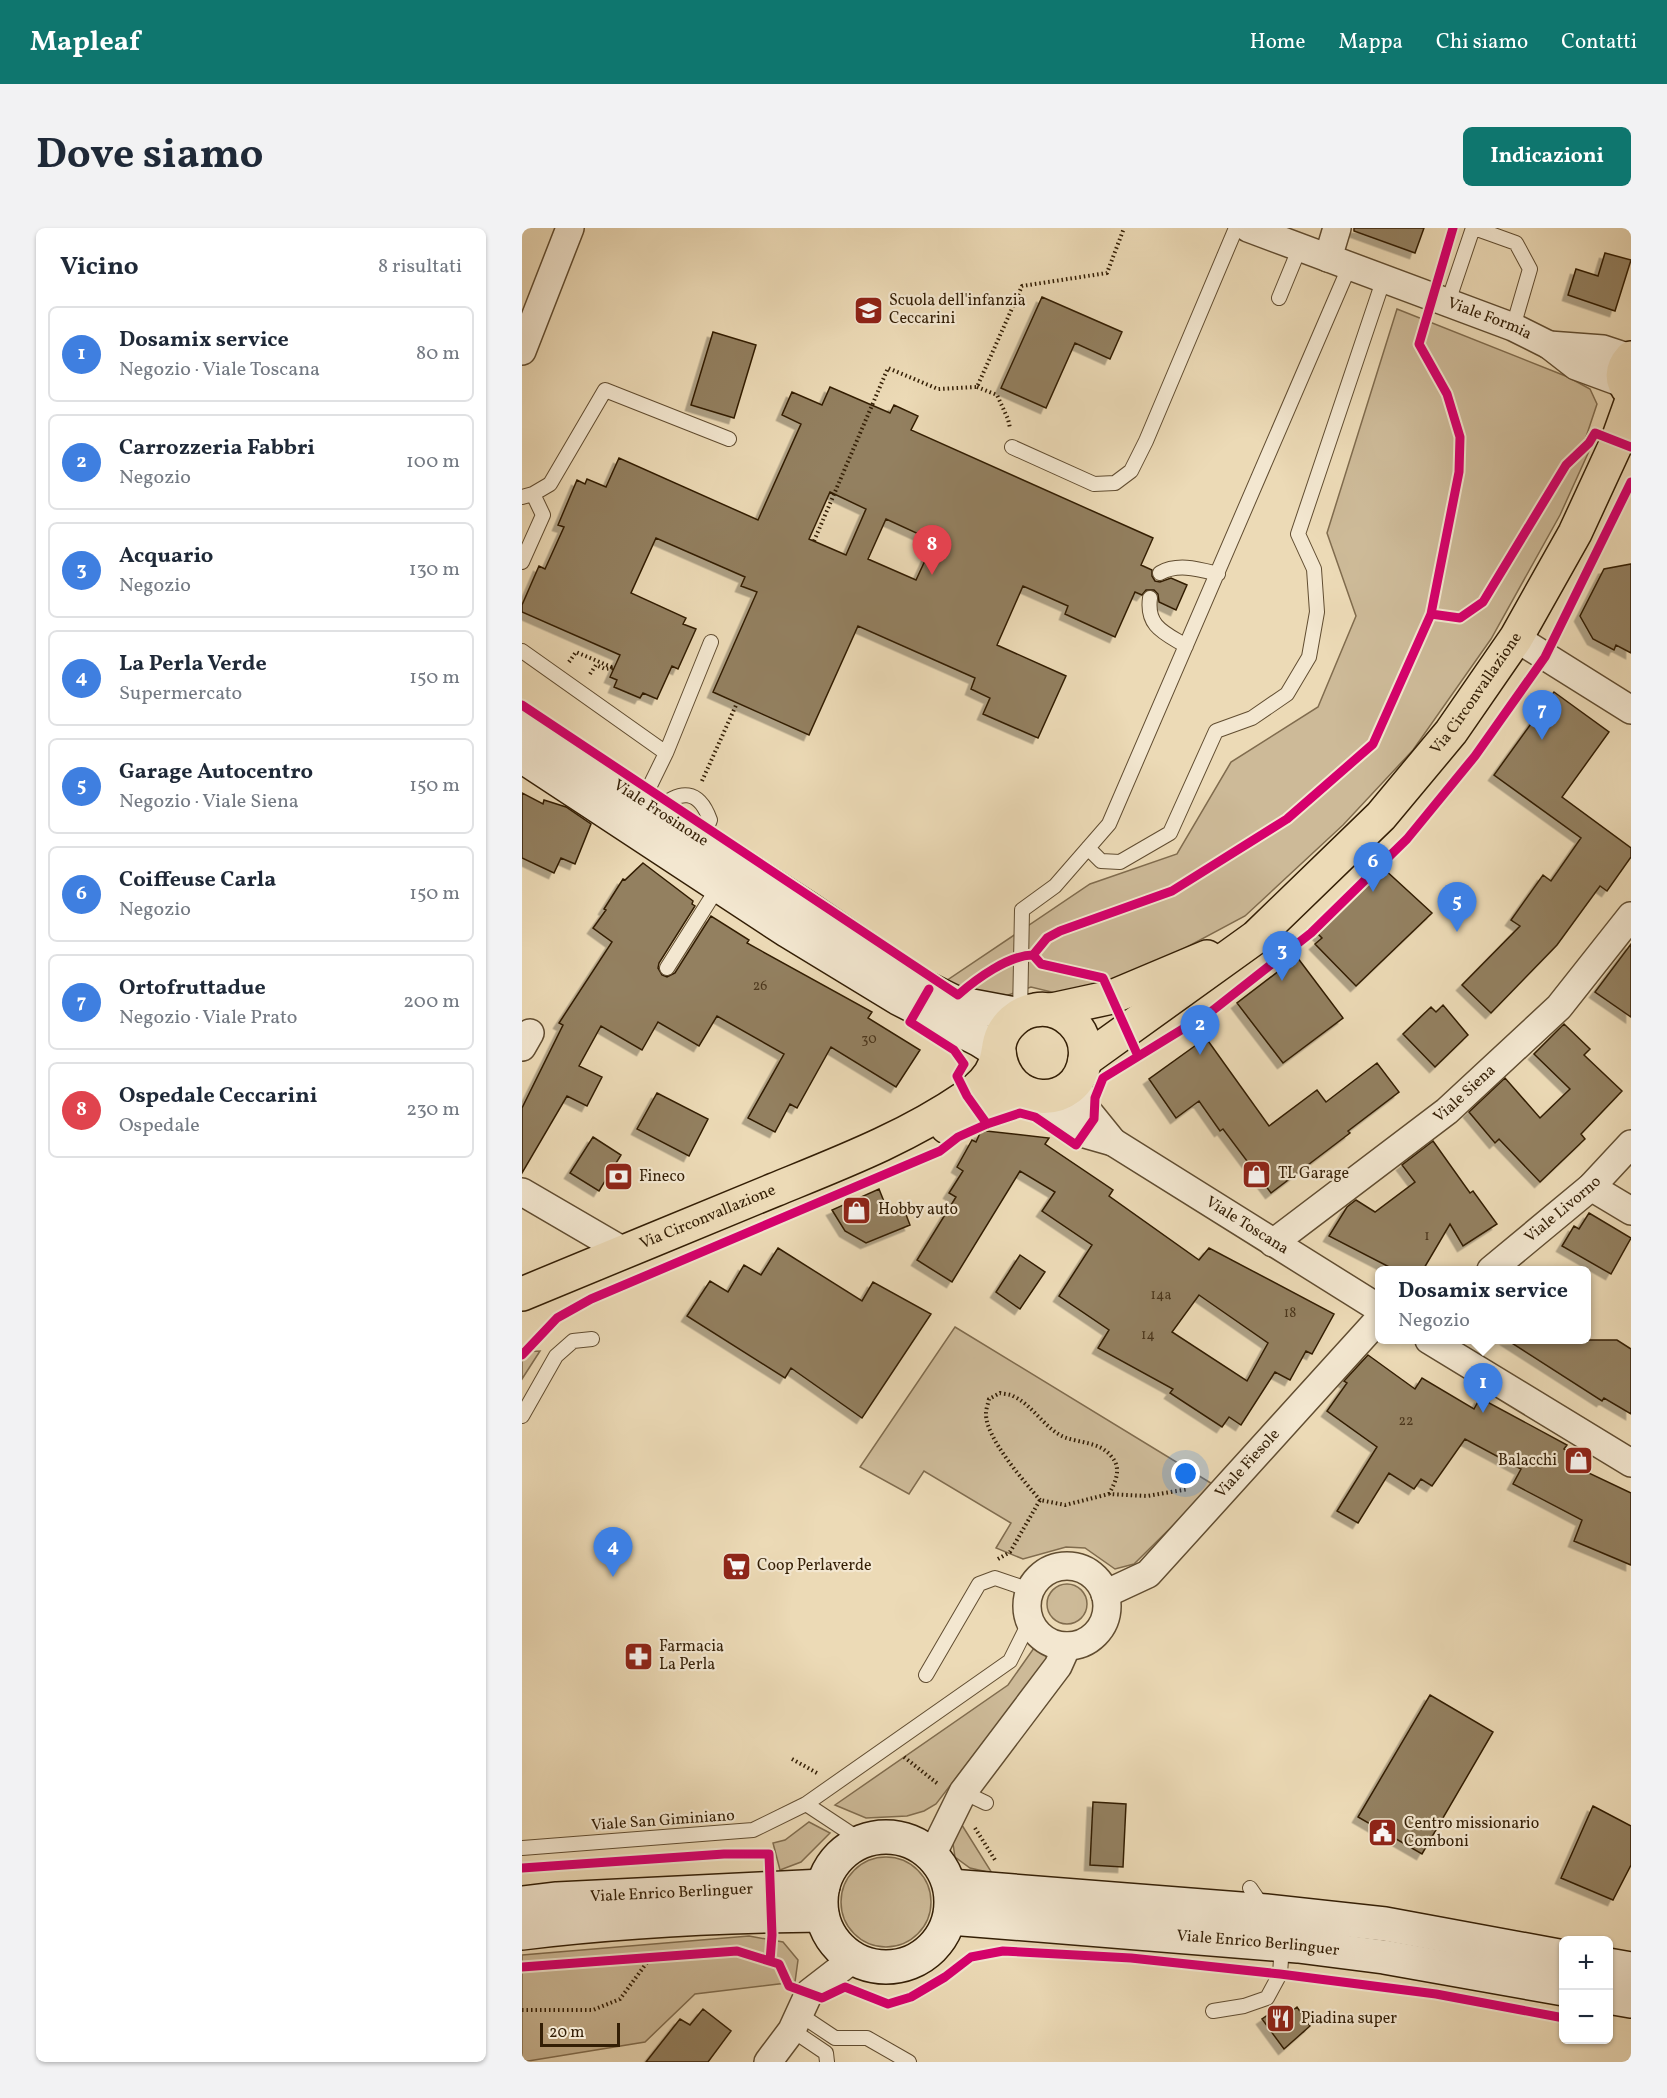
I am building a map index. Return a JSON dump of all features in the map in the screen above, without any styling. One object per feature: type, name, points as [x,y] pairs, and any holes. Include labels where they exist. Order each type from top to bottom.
[{"type":"main road","name":"Via Circonvallazione","points":[[522,1295],[893,1141],[941,1129],[1016,1095],[1028,1094],[1038,1097],[1060,1093],[1081,1070],[1256,937],[1381,816],[1451,732],[1516,638],[1575,533],[1617,442],[1629,379]]},
{"type":"main road","name":"Viale Frosinone","points":[[522,724],[694,851],[798,919],[956,1003],[1020,1015]]},
{"type":"main road","name":"Viale Frosinone","points":[[522,756],[643,812]]},
{"type":"main road","name":"Viale Frosinone","points":[[798,919],[898,998],[999,1052]]},
{"type":"main road","name":"Via Circonvallazione","points":[[893,1141],[967,1096],[988,1078],[1005,1030],[1020,1015],[1035,1010],[1052,1010],[1112,997],[1256,937]]},
{"type":"main road","points":[[1052,1010],[1071,1020],[1083,1038],[1081,1070]]},
{"type":"main road","points":[[999,1052],[1003,1073],[1018,1089],[1028,1094]]},
{"type":"main road","points":[[880,1836],[899,1838],[917,1844],[932,1855],[943,1869],[950,1886],[952,1902],[950,1918],[942,1937],[929,1952],[912,1963],[882,1967],[853,1959],[838,1947],[828,1932],[822,1900],[831,1867],[845,1851],[862,1841],[880,1836]]},
{"type":"main road","name":"Viale Enrico Berlinguer","points":[[950,1886],[1031,1887],[1258,1900],[1559,1956]]},
{"type":"main road","name":"Viale Enrico Berlinguer","points":[[522,1904],[569,1899],[822,1900]]},
{"type":"main road","name":"Viale Enrico Berlinguer","points":[[522,1934],[566,1928],[734,1917],[822,1900]]},
{"type":"main road","name":"Viale Enrico Berlinguer","points":[[950,1918],[1282,1945],[1384,1957],[1559,1988]]},
{"type":"main road","points":[[1613,1966],[1631,1969]]},
{"type":"main road","points":[[1613,1998],[1631,2001]]},
{"type":"street","points":[[522,351],[570,228]]},
{"type":"street","name":"Viale Formia","points":[[1248,228],[1513,327],[1549,345],[1603,349],[1629,379]]},
{"type":"street","points":[[1337,228],[1339,261]]},
{"type":"street","points":[[1516,638],[1631,710]]},
{"type":"street","name":"Viale Siena","points":[[1272,1243],[1447,1111],[1559,1007],[1631,916]]},
{"type":"street","name":"Viale Toscana","points":[[1081,1070],[1083,1105],[1113,1142]]},
{"type":"street","name":"Viale Toscana","points":[[1028,1094],[1085,1134],[1113,1142],[1375,1306]]},
{"type":"street","name":"Viale Livorno","points":[[1496,1266],[1591,1186],[1631,1144]]},
{"type":"street","points":[[1591,1186],[1631,1211]]},
{"type":"street","points":[[522,1192],[625,1252]]},
{"type":"street","name":"Viale Fiesole","points":[[1105,1594],[1148,1574],[1375,1323]]},
{"type":"street","points":[[1436,1344],[1631,1463]]},
{"type":"street","points":[[1062,1567],[1076,1567],[1089,1573],[1099,1582],[1105,1594],[1107,1607],[1105,1619],[1091,1638],[1080,1644],[1056,1645],[1045,1640],[1030,1622],[1027,1611],[1030,1590],[1038,1579],[1049,1571],[1062,1567]]},
{"type":"street","points":[[932,1855],[975,1798],[1058,1666],[1067,1646]]},
{"type":"street","points":[[768,2062],[796,2022],[809,1993],[853,1959]]},
{"type":"lane","points":[[1012,447],[1094,484],[1115,483],[1131,471],[1146,441],[1236,228]]},
{"type":"lane","points":[[1448,302],[1474,228],[1516,243],[1530,269],[1513,327]]},
{"type":"lane","points":[[1279,298],[1300,247]]},
{"type":"lane","points":[[1020,1015],[1022,910],[1055,886],[1109,824],[1218,574],[1339,261]]},
{"type":"lane","points":[[1088,848],[1101,861],[1120,862],[1170,833],[1216,731],[1252,718],[1287,694],[1309,657],[1317,612],[1314,569],[1298,534],[1384,278]]},
{"type":"lane","points":[[522,562],[543,515],[528,496],[549,484],[605,390],[729,439]]},
{"type":"lane","points":[[1160,573],[1170,567],[1200,569],[1218,574]]},
{"type":"lane","points":[[1150,598],[1148,611],[1153,623],[1186,646]]},
{"type":"lane","points":[[643,812],[711,642]]},
{"type":"lane","points":[[522,651],[666,753]]},
{"type":"lane","points":[[643,812],[678,795],[695,798],[707,812],[710,820],[694,851]]},
{"type":"lane","points":[[667,968],[725,872]]},
{"type":"lane","points":[[522,1416],[556,1356],[573,1341],[592,1339]]},
{"type":"lane","points":[[926,1675],[979,1584],[995,1578],[1030,1590]]},
{"type":"lane","name":"Viale San Giminiano","points":[[522,1848],[753,1830],[806,1803],[1010,1661],[1030,1622]]},
{"type":"lane","points":[[806,1803],[862,1841]]},
{"type":"lane","points":[[1213,2011],[1244,2006],[1267,1998],[1280,1974],[1282,1945]]},
{"type":"lane","points":[[796,2022],[826,2052],[827,2062]]},
{"type":"lane","points":[[796,2022],[835,2038],[867,2038],[909,2062]]},
{"type":"path","points":[[976,387],[1022,286],[1107,273],[1124,228]]},
{"type":"path","points":[[814,541],[888,368],[938,389],[976,387],[997,395],[1008,419]]},
{"type":"path","points":[[576,652],[614,668],[605,669],[596,665]]},
{"type":"path","points":[[695,798],[737,703]]},
{"type":"path","points":[[1109,1494],[1117,1481],[1118,1469],[1111,1455],[1095,1445],[1064,1437],[1014,1396],[1000,1393],[989,1399],[986,1412],[987,1425],[1008,1462],[1040,1500],[1065,1505],[1109,1494],[1147,1496],[1196,1487],[1213,1501]]},
{"type":"path","points":[[995,1578],[998,1559],[1010,1552],[1040,1500]]},
{"type":"path","points":[[792,1759],[835,1783]]},
{"type":"path","points":[[639,1958],[662,1956]]},
{"type":"path","points":[[522,2010],[593,2010],[620,1999],[651,1957]]},
{"type":"shaded area","points":[[1397,309],[1568,377],[1590,389],[1597,404],[1584,443],[1590,449],[1560,515],[1491,639],[1413,750],[1343,825],[1245,916],[1101,993],[1072,997],[1031,987],[997,999],[943,983],[1090,884],[1177,854],[1231,762],[1318,707],[1356,616],[1327,533]]},
{"type":"shaded area","points":[[955,1327],[1214,1485],[1134,1564],[1115,1569],[1085,1548],[1066,1547],[1023,1559],[996,1548],[1011,1523],[924,1471],[909,1494],[860,1467]]},
{"type":"shaded area","points":[[540,1351],[522,1379],[522,1352]]},
{"type":"shaded area","points":[[1067,1584],[1075,1585],[1081,1590],[1086,1596],[1086,1612],[1081,1618],[1075,1623],[1067,1624],[1059,1623],[1053,1618],[1048,1612],[1047,1604],[1048,1596],[1053,1590],[1059,1585]]},
{"type":"shaded area","points":[[1034,1648],[1045,1649],[1049,1657],[936,1804],[924,1811],[907,1816],[866,1818],[835,1805],[1008,1685]]},
{"type":"shaded area","points":[[809,1822],[830,1833],[801,1862],[780,1870],[773,1843],[785,1840]]},
{"type":"shaded area","points":[[960,1822],[992,1873],[970,1868],[955,1857],[952,1837]]},
{"type":"shaded area","points":[[886,1857],[903,1861],[918,1870],[927,1885],[931,1902],[927,1919],[918,1934],[903,1943],[886,1947],[869,1943],[854,1934],[845,1919],[841,1902],[845,1885],[854,1870],[869,1861]]},
{"type":"shaded area","points":[[749,1936],[783,1942],[798,1960],[795,1982],[695,1994],[645,2042],[522,2062],[522,1955]]},
{"type":"building","points":[[1354,228],[1424,228],[1415,253],[1354,231]]},
{"type":"building","points":[[1605,253],[1631,260],[1615,311],[1568,295],[1576,269],[1598,276]]},
{"type":"building","points":[[1042,297],[1122,332],[1110,359],[1075,343],[1046,408],[1001,388]]},
{"type":"building","points":[[713,332],[756,345],[734,418],[691,405]]},
{"type":"building","points":[[830,387],[890,413],[894,405],[918,416],[911,430],[1153,538],[1141,565],[1152,570],[1155,581],[1160,582],[1171,578],[1187,585],[1176,610],[1159,602],[1158,594],[1154,590],[1146,590],[1142,595],[1135,592],[1115,637],[1065,614],[1068,606],[1023,586],[997,645],[1066,676],[1038,738],[983,714],[990,698],[971,689],[975,678],[858,626],[809,735],[713,692],[757,592],[741,586],[745,577],[656,538],[631,593],[686,618],[683,624],[696,629],[678,669],[672,666],[657,699],[643,693],[640,698],[614,687],[617,680],[610,677],[620,655],[522,612],[522,605],[539,566],[545,569],[564,527],[558,525],[577,480],[585,484],[587,479],[606,487],[619,458],[758,520],[801,424],[782,415],[792,392],[822,405]],"holes":[[[830,492],[866,509],[846,555],[809,539]],[[886,519],[934,541],[916,580],[868,559]]]},
{"type":"building","points":[[1631,564],[1631,653],[1616,645],[1614,650],[1593,639],[1580,616],[1604,569]]},
{"type":"building","points":[[1554,692],[1609,732],[1562,797],[1631,848],[1631,857],[1607,891],[1600,886],[1557,945],[1491,1013],[1462,985],[1520,926],[1511,920],[1543,875],[1551,881],[1581,838],[1494,775]]},
{"type":"building","points":[[522,793],[543,804],[544,800],[566,807],[591,824],[575,864],[561,858],[554,873],[522,858]]},
{"type":"building","points":[[643,863],[693,901],[692,904],[695,906],[659,963],[658,968],[662,975],[667,977],[675,973],[711,916],[749,940],[747,943],[872,1012],[868,1018],[920,1050],[896,1087],[831,1047],[797,1108],[790,1104],[775,1132],[748,1118],[784,1054],[717,1016],[699,1046],[658,1022],[642,1050],[601,1026],[579,1066],[602,1077],[587,1106],[567,1096],[522,1173],[522,1108],[563,1025],[559,1023],[612,942],[593,928],[623,879],[625,880]]},
{"type":"building","points":[[1383,868],[1432,913],[1356,986],[1315,944],[1322,938],[1316,932]]},
{"type":"building","points":[[1631,944],[1631,1017],[1595,992]]},
{"type":"building","points":[[1297,957],[1343,1018],[1283,1063],[1237,1003]]},
{"type":"building","points":[[1443,1005],[1468,1035],[1435,1067],[1403,1034],[1431,1007],[1436,1012]]},
{"type":"building","points":[[1564,1024],[1590,1049],[1584,1055],[1622,1091],[1581,1134],[1585,1139],[1540,1182],[1499,1139],[1495,1143],[1469,1112],[1505,1078],[1540,1118],[1570,1089],[1534,1054]]},
{"type":"building","points":[[1206,1038],[1269,1126],[1317,1090],[1326,1102],[1377,1063],[1399,1092],[1348,1131],[1350,1133],[1271,1193],[1223,1129],[1220,1131],[1199,1101],[1176,1118],[1149,1079]]},
{"type":"building","points":[[657,1093],[708,1119],[689,1156],[637,1129]]},
{"type":"building","points":[[986,1131],[1049,1138],[1045,1144],[1113,1190],[1109,1196],[1199,1260],[1209,1248],[1334,1314],[1312,1354],[1306,1351],[1290,1380],[1275,1372],[1241,1425],[1229,1417],[1222,1427],[1170,1393],[1173,1389],[1098,1348],[1109,1330],[1059,1296],[1092,1245],[1042,1211],[1055,1192],[1020,1171],[952,1282],[917,1260],[956,1197],[949,1193],[963,1171],[957,1167],[972,1140],[976,1142],[980,1133]],"holes":[[[1199,1295],[1268,1343],[1247,1381],[1172,1332]]]},
{"type":"building","points":[[593,1137],[621,1155],[599,1191],[570,1173]]},
{"type":"building","points":[[1433,1141],[1470,1193],[1473,1191],[1497,1224],[1463,1246],[1450,1224],[1425,1266],[1387,1266],[1329,1236],[1347,1207],[1356,1200],[1375,1212],[1415,1182],[1402,1165]]},
{"type":"building","points":[[879,1189],[887,1209],[902,1204],[910,1225],[866,1243],[845,1231],[832,1210]]},
{"type":"building","points":[[1589,1213],[1631,1238],[1611,1274],[1562,1246],[1574,1226],[1579,1229]]},
{"type":"building","points":[[778,1248],[862,1301],[873,1282],[931,1314],[862,1418],[791,1368],[785,1378],[687,1316],[710,1281],[728,1292],[744,1265],[761,1275]]},
{"type":"building","points":[[1020,1255],[1045,1272],[1020,1309],[996,1292]]},
{"type":"building","points":[[1591,1340],[1617,1340],[1631,1349],[1631,1414],[1604,1398],[1602,1401],[1513,1344],[1591,1344]]},
{"type":"building","points":[[1368,1355],[1415,1389],[1422,1378],[1474,1409],[1480,1398],[1567,1445],[1564,1449],[1581,1457],[1576,1467],[1631,1493],[1631,1565],[1574,1541],[1582,1520],[1513,1484],[1521,1469],[1465,1439],[1432,1486],[1421,1479],[1414,1489],[1389,1473],[1358,1523],[1337,1511],[1377,1447],[1327,1411],[1347,1383],[1344,1381]]},
{"type":"building","points":[[1430,1695],[1493,1732],[1422,1854],[1358,1817]]},
{"type":"building","points":[[1093,1802],[1126,1804],[1123,1867],[1090,1865]]},
{"type":"building","points":[[1593,1806],[1631,1826],[1631,1865],[1613,1900],[1561,1878]]},
{"type":"building","points":[[1281,2006],[1287,2015],[1297,2007],[1310,2026],[1284,2049],[1262,2019]]},
{"type":"building","points":[[703,2009],[731,2031],[708,2062],[646,2062],[680,2019],[690,2025]]},
{"type":"cycle path","points":[[522,705],[958,995],[983,975],[1003,963],[1033,955],[1047,938],[1060,931],[1172,891],[1287,819],[1373,744],[1431,614],[1459,472],[1460,437],[1447,394],[1419,344],[1453,228]]},
{"type":"cycle path","points":[[1431,614],[1460,618],[1483,602],[1566,465],[1589,443],[1595,433],[1631,447]]},
{"type":"cycle path","points":[[522,1355],[557,1318],[591,1299],[940,1151],[958,1137],[987,1124],[1020,1113],[1035,1117],[1076,1145],[1094,1119],[1095,1098],[1103,1078],[1212,1011],[1311,933],[1407,839],[1475,756],[1545,657],[1631,482]]},
{"type":"cycle path","points":[[1033,955],[1041,964],[1103,978],[1138,1056]]},
{"type":"cycle path","points":[[929,989],[910,1022],[954,1050],[964,1064],[957,1076],[967,1096],[987,1124]]},
{"type":"cycle path","points":[[522,1868],[724,1854],[769,1854],[772,1935],[770,1961]]},
{"type":"cycle path","points":[[522,1967],[737,1951],[779,1964],[789,1986],[822,1998],[845,1987],[888,2004],[911,1997],[945,1977],[971,1957],[1003,1951],[1131,1958],[1280,1974],[1436,1994],[1559,2017]]},
{"type":"place","name":"Scuola dell'infanzia Ceccarini","points":[[868,310]]},
{"type":"place","name":"Ospedale Ceccarini","points":[[932,575]]},
{"type":"place","name":"Ortofruttadue","points":[[1542,740]]},
{"type":"place","name":"Coiffeuse Carla","points":[[1373,892]]},
{"type":"place","name":"Garage Autocentro","points":[[1457,932]]},
{"type":"place","name":"Acquario","points":[[1282,981]]},
{"type":"place","name":"Carrozzeria Fabbri","points":[[1200,1055]]},
{"type":"place","name":"TL Garage","points":[[1257,1174]]},
{"type":"place","name":"Fineco","points":[[618,1177]]},
{"type":"place","name":"Hobby auto","points":[[857,1210]]},
{"type":"place","name":"Dosamix service","points":[[1483,1413]]},
{"type":"place","name":"Balacchi","points":[[1578,1461]]},
{"type":"place","name":"Coop Perlaverde","points":[[736,1566]]},
{"type":"place","name":"La Perla Verde","points":[[613,1577]]},
{"type":"place","name":"Farmacia La Perla","points":[[638,1656]]},
{"type":"place","name":"Centro missionario Comboni","points":[[1383,1833]]},
{"type":"place","name":"Piadina super","points":[[1280,2019]]}]
